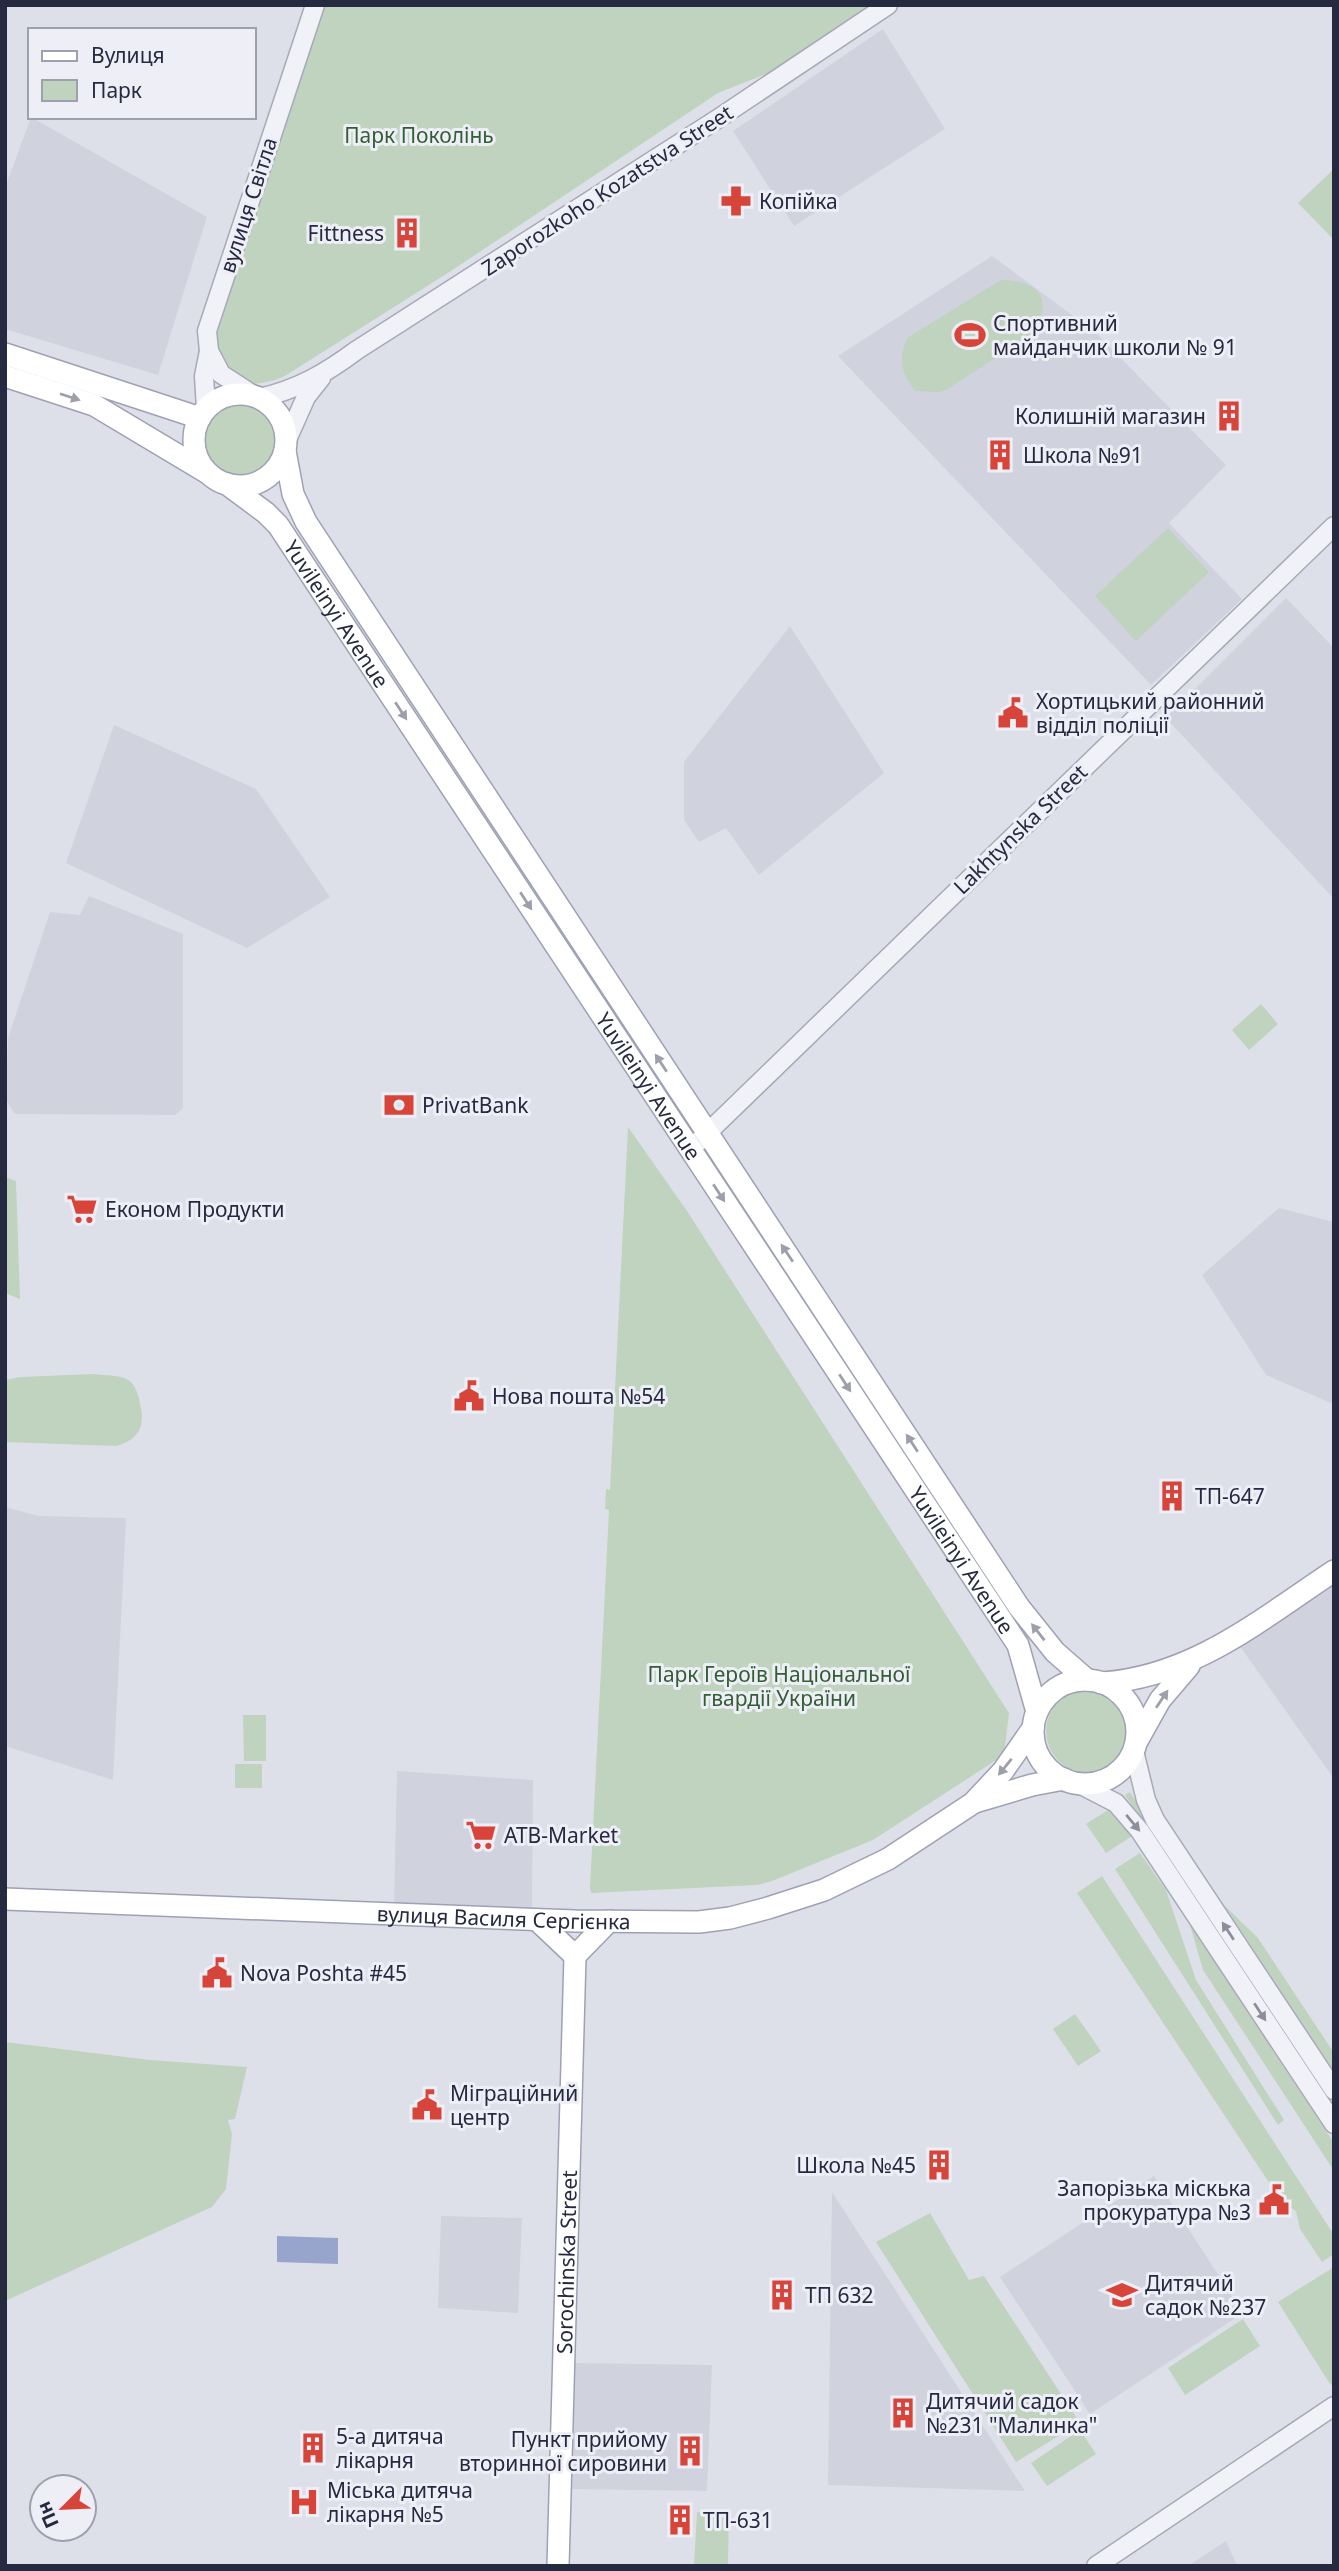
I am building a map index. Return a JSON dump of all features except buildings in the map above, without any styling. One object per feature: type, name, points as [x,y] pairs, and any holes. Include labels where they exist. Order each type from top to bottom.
[{"type":"main road","points":[[5,354],[203,413]]},
{"type":"main road","name":"Yuvileinyi Avenue","points":[[5,376],[94,405],[218,480],[266,513],[278,525],[1018,1645],[1035,1720]]},
{"type":"main road","points":[[237,394],[257,397],[274,409],[283,425],[285,447],[279,465],[269,476],[256,483],[241,486],[218,480],[200,463],[195,448],[194,433],[203,413],[220,399],[237,394]]},
{"type":"main road","name":"Yuvileinyi Avenue","points":[[285,447],[293,495],[306,522],[1019,1607],[1055,1652],[1094,1681]]},
{"type":"main road","points":[[1195,1660],[1160,1700],[1125,1766],[1112,1777],[1096,1783],[1071,1782],[1050,1771],[1040,1758],[1034,1743],[1035,1720],[1045,1699],[1057,1688],[1071,1682],[1146,1678],[1195,1660],[1334,1571]]},
{"type":"main road","points":[[1094,1681],[1115,1689],[1126,1700],[1134,1713],[1137,1728],[1135,1747]]},
{"type":"main road","name":"вулиця Василя Сергієнка","points":[[5,1899],[609,1922],[690,1922],[730,1918],[824,1890],[888,1859],[973,1803],[1003,1771],[1035,1720]]},
{"type":"main road","name":"вулиця Василя Сергієнка","points":[[973,1803],[1032,1785],[1071,1782]]},
{"type":"main road","points":[[537,1920],[575,1956],[597,1931],[609,1922]]},
{"type":"main road","name":"Sorochinska Street","points":[[558,2566],[575,1956]]},
{"type":"street","name":"вулиця Світла","points":[[203,413],[204,376],[209,351],[207,331],[315,5]]},
{"type":"street","name":"Zaporozkoho Kozatstva Street","points":[[257,397],[282,393],[324,374],[888,5]]},
{"type":"street","points":[[209,351],[221,374],[257,397]]},
{"type":"street","name":"Zaporozkoho Kozatstva Street","points":[[285,447],[306,397],[324,374]]},
{"type":"street","name":"Lakhtynska Street","points":[[690,1149],[1334,526]]},
{"type":"street","points":[[1135,1747],[1146,1800],[1155,1820],[1334,2090]]},
{"type":"street","points":[[1071,1782],[1116,1803],[1140,1831],[1334,2123]]},
{"type":"street","points":[[1096,2566],[1334,2406]]},
{"type":"shaded area","points":[[883,29],[945,129],[794,226],[733,131]]},
{"type":"shaded area","points":[[30,119],[35,119],[207,217],[158,375],[5,329],[5,188]]},
{"type":"shaded area","points":[[992,256],[1094,331],[1226,465],[1169,523],[1242,599],[1151,685],[838,356]]},
{"type":"shaded area","points":[[1286,598],[1334,648],[1334,899],[1166,718]]},
{"type":"shaded area","points":[[790,626],[884,773],[759,875],[726,828],[699,842],[684,820],[684,762]]},
{"type":"shaded area","points":[[114,725],[256,789],[330,897],[247,948],[66,863]]},
{"type":"shaded area","points":[[89,896],[183,934],[183,1108],[175,1115],[15,1114],[6,1100],[8,1038],[50,912],[80,915]]},
{"type":"shaded area","points":[[1279,1208],[1334,1222],[1334,1402],[1331,1403],[1266,1375],[1202,1275]]},
{"type":"shaded area","points":[[5,1507],[39,1516],[126,1518],[113,1780],[5,1746]]},
{"type":"shaded area","points":[[1334,1584],[1334,1779],[1239,1645]]},
{"type":"shaded area","points":[[397,1771],[533,1780],[532,1910],[394,1905]]},
{"type":"shaded area","name":"Дитячий садок №237","points":[[1154,2176],[1243,2313],[1090,2414],[1000,2277]]},
{"type":"shaded area","points":[[832,2192],[1025,2491],[828,2485]]},
{"type":"shaded area","points":[[441,2216],[522,2218],[518,2313],[438,2308]]},
{"type":"shaded area","points":[[575,2363],[712,2365],[707,2491],[572,2489]]},
{"type":"shaded area","points":[[1226,2541],[1237,2566],[1188,2566]]},
{"type":"green space","name":"Парк Поколінь","points":[[325,5],[870,5],[786,66],[718,93],[451,271],[285,376],[269,382],[244,383],[229,375],[223,368],[213,341]]},
{"type":"green space","points":[[1334,169],[1334,240],[1298,203]]},
{"type":"green space","name":"Спортивний майданчик школи № 91","points":[[1001,280],[1025,284],[1039,293],[1042,310],[1033,333],[948,389],[939,392],[915,391],[902,366],[902,353],[907,338]]},
{"type":"green space","points":[[239,398],[255,401],[268,410],[277,423],[280,439],[277,455],[268,468],[255,477],[239,480],[223,477],[210,468],[201,455],[198,439],[201,423],[210,410],[223,401]]},
{"type":"green space","points":[[1168,528],[1209,572],[1136,641],[1095,596]]},
{"type":"green space","points":[[1261,1004],[1278,1024],[1249,1050],[1232,1030]]},
{"type":"green space","name":"Парк Героїв Національної гвардії України","points":[[628,1127],[687,1211],[1009,1713],[1004,1755],[873,1840],[757,1885],[591,1893],[590,1888],[609,1510],[605,1509],[606,1489],[610,1490]]},
{"type":"green space","points":[[720,1167],[1029,1638],[1025,1640],[715,1172]]},
{"type":"green space","points":[[5,1177],[16,1181],[20,1299],[5,1293]]},
{"type":"green space","points":[[94,1374],[124,1378],[135,1388],[142,1419],[139,1431],[130,1440],[116,1446],[5,1442],[5,1380]]},
{"type":"green space","points":[[1088,1689],[1104,1692],[1118,1701],[1127,1715],[1130,1731],[1127,1747],[1118,1761],[1104,1770],[1088,1773],[1072,1770],[1058,1761],[1049,1747],[1046,1731],[1049,1715],[1058,1701],[1072,1692]]},
{"type":"green space","points":[[243,1715],[266,1715],[266,1761],[244,1761]]},
{"type":"green space","points":[[235,1764],[262,1764],[262,1788],[235,1788]]},
{"type":"green space","points":[[1130,1792],[1334,2105],[1334,2114],[1125,1795]]},
{"type":"green space","points":[[1108,1810],[1132,1836],[1106,1853],[1086,1824]]},
{"type":"green space","points":[[1140,1853],[1166,1890],[1196,1980],[1284,2120],[1278,2125],[1115,1869]]},
{"type":"green space","points":[[1102,1876],[1334,2235],[1334,2254],[1322,2262],[1300,2229],[1296,2211],[1282,2202],[1077,1893]]},
{"type":"green space","points":[[1224,1905],[1258,1938],[1334,2053],[1334,2071]]},
{"type":"green space","points":[[1190,1925],[1334,2143],[1334,2171],[1203,1970]]},
{"type":"green space","points":[[1075,2014],[1101,2051],[1078,2066],[1053,2029]]},
{"type":"green space","points":[[5,2042],[150,2060],[247,2067],[235,2119],[228,2120],[232,2134],[226,2189],[212,2207],[5,2301]]},
{"type":"green space","points":[[930,2213],[969,2280],[984,2276],[1080,2423],[1016,2462],[876,2242]]},
{"type":"green space","points":[[1334,2267],[1334,2386],[1330,2384],[1278,2302]]},
{"type":"green space","points":[[1243,2319],[1260,2346],[1185,2395],[1168,2368]]},
{"type":"green space","points":[[1080,2430],[1096,2454],[1047,2486],[1031,2463]]},
{"type":"green space","points":[[697,2512],[729,2514],[728,2566],[694,2566]]},
{"type":"water","points":[[277,2236],[338,2238],[338,2264],[277,2262]]},
{"type":"place","name":"Копійка","points":[[736,201]]},
{"type":"place","name":"Fittness","points":[[407,233]]},
{"type":"place","name":"Спортивний майданчик школи № 91","points":[[970,335]]},
{"type":"place","name":"Колишній магазин","points":[[1229,416]]},
{"type":"place","name":"Школа №91","points":[[1000,455]]},
{"type":"place","name":"Хортицький районний відділ поліції","points":[[1013,713]]},
{"type":"place","name":"PrivatBank","points":[[399,1105]]},
{"type":"place","name":"Економ Продукти","points":[[82,1209]]},
{"type":"place","name":"Нова пошта №54","points":[[469,1396]]},
{"type":"place","name":"ТП-647","points":[[1172,1496]]},
{"type":"place","name":"ATB-Market","points":[[481,1835]]},
{"type":"place","name":"Nova Poshta #45","points":[[217,1973]]},
{"type":"place","name":"Міграційний центр","points":[[427,2105]]},
{"type":"place","name":"Школа №45","points":[[939,2165]]},
{"type":"place","name":"Запорізька міскька прокуратура №3","points":[[1274,2200]]},
{"type":"place","name":"ТП 632","points":[[782,2295]]},
{"type":"place","name":"Дитячий садок №237","points":[[1122,2295]]},
{"type":"place","name":"Дитячий садок №231 \"Малинка\"","points":[[903,2413]]},
{"type":"place","name":"5-а дитяча лікарня","points":[[313,2448]]},
{"type":"place","name":"Пункт прийому вторинної сировини","points":[[690,2451]]},
{"type":"place","name":"Міська дитяча лікарня №5","points":[[304,2502]]},
{"type":"place","name":"ТП-631","points":[[680,2520]]}]
